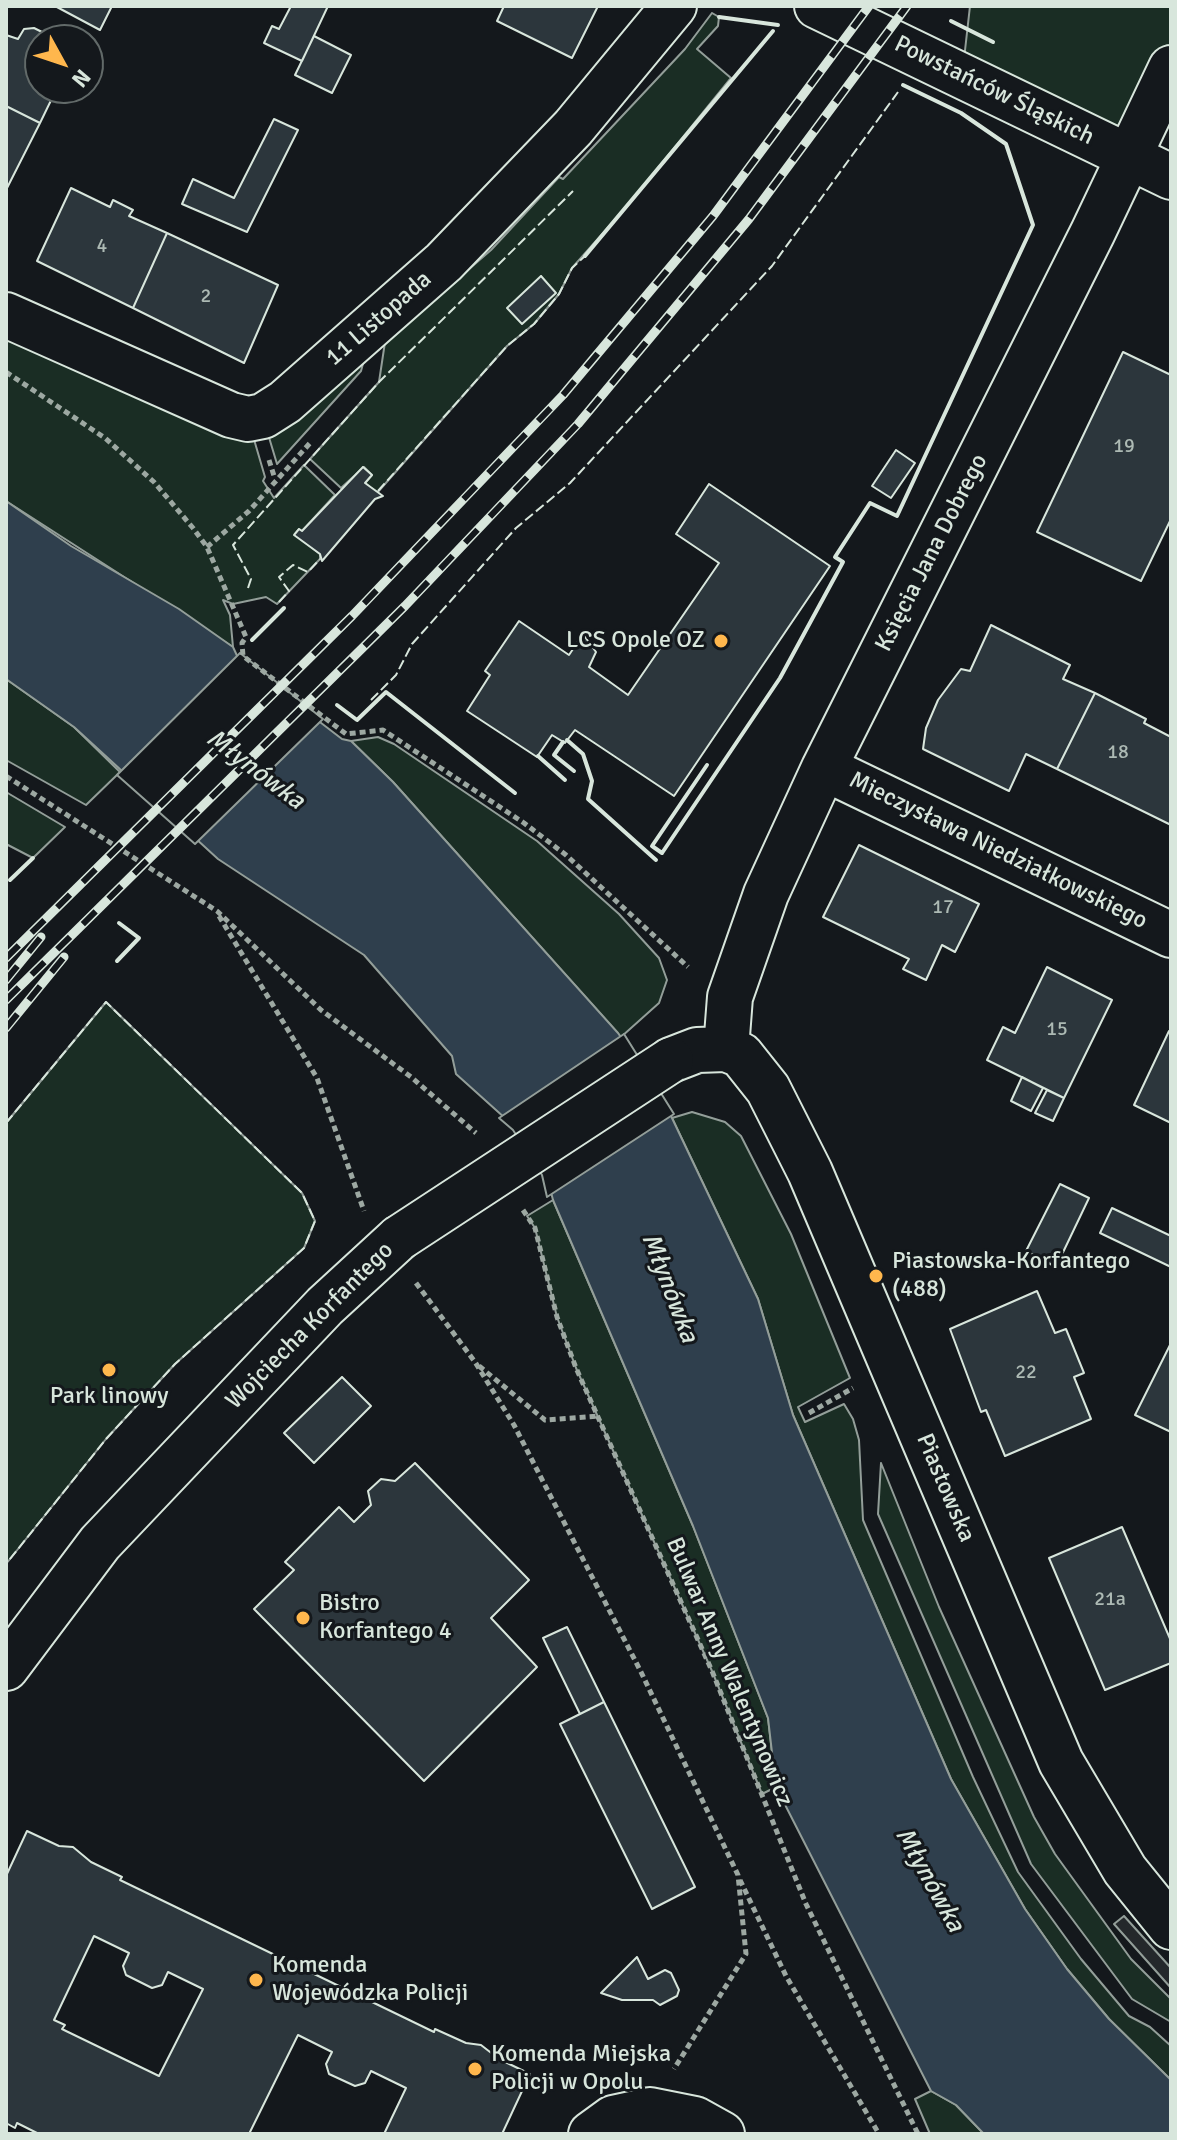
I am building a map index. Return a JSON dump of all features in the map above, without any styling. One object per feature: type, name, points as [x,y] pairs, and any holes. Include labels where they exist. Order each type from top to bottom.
[{"type":"street","name":"11 Listopada","points":[[6,315],[231,415],[248,419],[263,416],[285,402],[423,281],[506,200],[633,59],[674,6]]},
{"type":"street","name":"Powstańców Śląskich","points":[[817,6],[1171,177]]},
{"type":"street","name":"Księcia Jana Dobrego","points":[[726,1049],[730,997],[746,944],[824,768],[1171,68]]},
{"type":"street","name":"Mieczysława Niedziałkowskiego","points":[[824,768],[1171,935]]},
{"type":"street","name":"Wojciecha Korfantego","points":[[6,1668],[100,1543],[325,1306],[394,1242],[671,1060],[697,1050],[726,1049]]},
{"type":"street","name":"Piastowska","points":[[726,1049],[741,1055],[753,1067],[790,1128],[1061,1762],[1125,1870],[1171,1927]]},
{"type":"street","points":[[618,2121],[695,2119],[722,2134]]},
{"type":"path","points":[[6,372],[105,438],[154,482],[207,547],[246,637],[242,643],[243,656],[346,734],[383,730],[566,855],[688,967]]},
{"type":"path","points":[[6,776],[217,911],[321,1010],[471,1126]]},
{"type":"path","points":[[217,911],[317,1078],[365,1215],[394,1242],[514,1425],[641,1672],[786,1976],[879,2134]]},
{"type":"path","name":"Bulwar Anny Walentynowicz","points":[[527,1216],[535,1228],[557,1317],[598,1416],[712,1671],[806,1904],[918,2134]]},
{"type":"path","points":[[475,1362],[545,1420],[598,1416]]},
{"type":"path","points":[[809,1413],[861,1383]]},
{"type":"path","points":[[618,2121],[746,1954],[738,1875]]},
{"type":"green space","points":[[970,6],[1171,6],[1171,68],[1129,157],[962,77]]},
{"type":"green space","points":[[712,13],[719,17],[718,26],[697,49],[731,78],[628,205],[572,268],[559,294],[534,324],[507,346],[377,493],[365,483],[372,475],[364,467],[341,488],[310,459],[379,382],[385,342],[491,250],[559,177],[563,179],[685,49]]},
{"type":"green space","points":[[6,332],[253,436],[265,477],[263,481],[274,498],[304,465],[335,495],[302,531],[299,529],[295,534],[320,554],[320,559],[277,604],[266,597],[233,604],[223,600],[230,615],[233,647],[6,501]]},
{"type":"green space","points":[[364,360],[361,371],[277,464],[268,434]]},
{"type":"green space","points":[[6,679],[74,727],[120,772],[86,805],[6,760]]},
{"type":"green space","points":[[378,737],[394,744],[537,841],[619,914],[659,958],[667,980],[659,1003],[621,1037],[393,782],[351,741]]},
{"type":"green space","points":[[6,792],[65,827],[33,858],[6,844]]},
{"type":"green space","points":[[106,1002],[302,1193],[315,1221],[304,1248],[175,1364],[106,1439],[6,1564],[6,1123]]},
{"type":"green space","points":[[692,1112],[725,1122],[741,1136],[791,1234],[850,1378],[798,1407],[805,1422],[844,1404],[853,1419],[859,1440],[863,1520],[973,1777],[1018,1872],[1081,1959],[1129,2016],[1150,2027],[1171,2046],[1171,2080],[1109,2019],[1067,1969],[1025,1909],[951,1779],[793,1415],[758,1299],[672,1118]]},
{"type":"green space","points":[[553,1200],[693,1526],[768,1718],[776,1787],[762,1794],[712,1671],[576,1368],[557,1317],[535,1228],[527,1216]]},
{"type":"green space","points":[[881,1463],[939,1607],[1034,1817],[1055,1854],[1131,1959],[1171,1999],[1171,2022],[1132,1999],[1031,1864],[878,1514]]},
{"type":"green space","points":[[931,2091],[956,2105],[984,2134],[930,2134],[915,2099]]},
{"type":"shaded area","points":[[1124,1916],[1171,1968],[1171,1988],[1114,1924]]},
{"type":"water","name":"Młynówka","points":[[6,501],[71,546],[179,609],[233,647],[239,660],[342,739],[351,741],[393,782],[618,1033],[662,1097],[758,1299],[793,1415],[951,1779],[1025,1909],[1067,1969],[1109,2019],[1171,2080],[1171,2134],[984,2134],[956,2105],[931,2091],[776,1787],[768,1718],[693,1526],[553,1200],[546,1173],[516,1128],[456,1074],[452,1056],[364,955],[218,859],[74,727],[6,679]]},
{"type":"pier","points":[[240,653],[323,719],[195,844],[117,775]]},
{"type":"pier","points":[[624,1034],[674,1114],[547,1197],[542,1175],[513,1130],[499,1118]]},
{"type":"building","points":[[55,6],[112,6],[103,24],[89,24]]},
{"type":"building","points":[[291,6],[328,6],[302,61],[264,43],[272,26],[279,29]]},
{"type":"building","points":[[504,6],[598,6],[572,58],[497,21]]},
{"type":"building","points":[[24,29],[24,104],[49,104],[40,123],[6,106],[6,35],[18,39]]},
{"type":"building","points":[[314,36],[351,55],[332,93],[295,75]]},
{"type":"building","points":[[6,106],[40,123],[6,190]]},
{"type":"building","points":[[274,119],[298,130],[247,232],[182,204],[193,179],[234,198]]},
{"type":"building","points":[[71,188],[110,207],[113,200],[133,210],[129,216],[167,233],[133,308],[37,261]]},
{"type":"building","points":[[167,233],[278,285],[244,363],[133,308]]},
{"type":"building","points":[[541,276],[556,293],[522,324],[507,308]]},
{"type":"building","points":[[1123,352],[1171,375],[1171,519],[1141,581],[1037,532]]},
{"type":"building","points":[[896,450],[915,463],[891,498],[872,486]]},
{"type":"building","points":[[363,467],[372,475],[365,483],[383,496],[375,499],[322,561],[320,554],[294,535],[299,529],[302,531]]},
{"type":"building","name":"LCS Opole OZ","points":[[709,484],[830,566],[674,796],[575,730],[565,743],[552,735],[537,757],[467,711],[490,675],[485,671],[519,621],[569,655],[583,634],[596,652],[589,667],[628,695],[719,563],[676,534]]},
{"type":"building","points":[[991,625],[1070,665],[1063,679],[1095,693],[1057,769],[1026,754],[1009,791],[923,749],[926,728],[938,700],[961,669],[970,671]]},
{"type":"building","points":[[1095,693],[1146,719],[1144,723],[1171,737],[1171,825],[1057,769]]},
{"type":"building","points":[[859,845],[979,904],[955,952],[942,945],[926,980],[903,969],[909,959],[823,917]]},
{"type":"building","points":[[1047,967],[1112,1000],[1064,1098],[987,1060],[1003,1027],[1015,1033]]},
{"type":"building","points":[[1171,1032],[1171,1123],[1134,1105]]},
{"type":"building","points":[[1022,1077],[1043,1088],[1031,1111],[1011,1101]]},
{"type":"building","points":[[1047,1090],[1064,1098],[1053,1121],[1035,1113]]},
{"type":"building","points":[[1060,1184],[1089,1198],[1056,1267],[1026,1251]]},
{"type":"building","points":[[1112,1208],[1171,1236],[1171,1267],[1100,1233]]},
{"type":"building","points":[[1037,1291],[1055,1333],[1066,1329],[1084,1373],[1074,1377],[1091,1419],[1005,1456],[986,1410],[981,1412],[950,1329]]},
{"type":"building","points":[[1171,1343],[1171,1432],[1135,1415]]},
{"type":"building","points":[[342,1377],[371,1406],[314,1463],[284,1433]]},
{"type":"building","points":[[415,1463],[529,1580],[491,1618],[537,1667],[424,1781],[254,1609],[294,1570],[285,1562],[339,1507],[354,1522],[371,1505],[368,1491],[381,1479],[395,1481]]},
{"type":"building","points":[[1122,1527],[1171,1641],[1171,1663],[1105,1690],[1049,1558]]},
{"type":"building","points":[[567,1627],[604,1702],[580,1714],[543,1638]]},
{"type":"building","points":[[604,1702],[695,1887],[652,1909],[560,1724]]},
{"type":"building","name":"Komenda Wojewódzka Policji","points":[[27,1831],[59,1846],[73,1847],[91,1862],[122,1877],[120,1880],[434,2032],[435,2029],[466,2043],[481,2045],[499,2059],[530,2074],[502,2134],[384,2134],[406,2088],[371,2071],[365,2083],[355,2086],[329,2074],[326,2064],[332,2052],[298,2035],[249,2134],[39,2134],[17,2123],[15,2128],[6,2123],[6,1876]],"holes":[[[94,1936],[129,1953],[123,1966],[126,1975],[152,1988],[162,1985],[168,1972],[203,1989],[159,2076],[62,2029],[65,2025],[54,2020]]]},
{"type":"building","points":[[637,1957],[648,1979],[665,1970],[671,1973],[679,1990],[677,1996],[660,2005],[653,2000],[622,2000],[601,1993]]},
{"type":"railway","points":[[6,958],[352,616],[563,395],[713,216],[869,6]]},
{"type":"railway","points":[[6,1000],[405,606],[578,424],[749,219],[907,6]]},
{"type":"railway","points":[[6,980],[41,937]]},
{"type":"railway","points":[[6,1028],[64,957]]},
{"type":"fence","points":[[371,700],[396,675],[412,644],[516,528],[570,483],[772,266],[898,92]]},
{"type":"fence","points":[[248,588],[251,579],[233,545],[379,382],[573,191]]},
{"type":"fence","points":[[378,491],[507,346],[534,324],[559,294],[572,268],[585,256]]},
{"type":"fence","points":[[279,602],[289,591],[279,577],[293,565],[308,572],[320,559]]},
{"type":"fence","points":[[6,1123],[106,1002],[302,1193],[315,1221],[304,1248],[175,1364],[106,1439],[6,1564]]},
{"type":"wall","points":[[719,17],[778,25]]},
{"type":"wall","points":[[951,21],[993,42]]},
{"type":"wall","points":[[585,256],[773,31]]},
{"type":"wall","points":[[707,765],[652,846],[662,853],[780,678],[843,562],[835,557],[870,503],[897,516],[1033,225],[1006,144],[961,113],[903,85]]},
{"type":"wall","points":[[252,640],[284,608]]},
{"type":"wall","points":[[337,705],[357,720],[386,692],[515,793]]},
{"type":"wall","points":[[567,740],[583,754],[592,781],[588,799],[656,860]]},
{"type":"wall","points":[[563,742],[554,755],[574,771]]},
{"type":"wall","points":[[538,756],[565,780]]},
{"type":"wall","points":[[10,880],[33,858]]},
{"type":"wall","points":[[117,961],[139,938],[119,923]]},
{"type":"place","name":"LCS Opole OZ","points":[[721,641]]},
{"type":"place","name":"Piastowska-Korfantego (488)","points":[[876,1276]]},
{"type":"place","name":"Park linowy","points":[[109,1370]]},
{"type":"place","name":"Bistro Korfantego 4","points":[[303,1618]]},
{"type":"place","name":"Komenda Wojewódzka Policji","points":[[256,1980]]},
{"type":"place","name":"Komenda Miejska Policji w Opolu","points":[[475,2069]]}]
